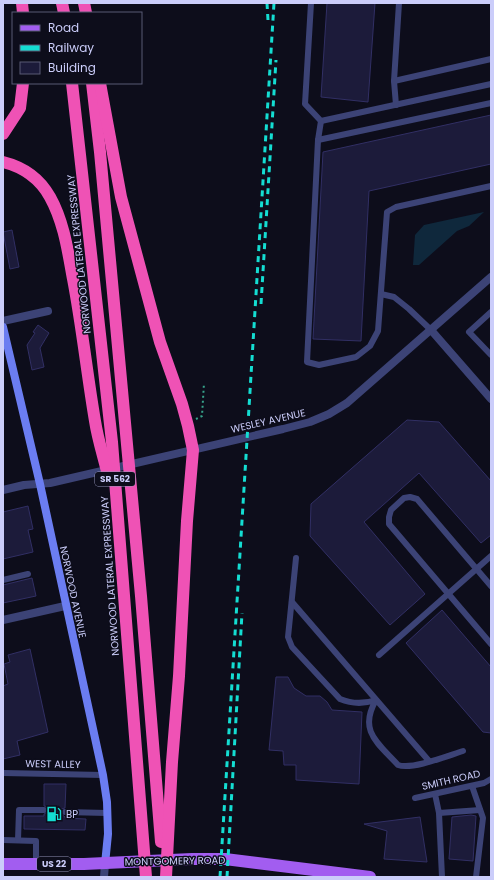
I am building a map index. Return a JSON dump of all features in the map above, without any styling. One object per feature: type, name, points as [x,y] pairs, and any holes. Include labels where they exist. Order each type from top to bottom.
[{"type":"highway","points":[[3,134],[20,108],[23,84]]},
{"type":"highway","name":"NORWOOD LATERAL EXPRESSWAY","points":[[72,84],[112,442],[146,877]]},
{"type":"highway","name":"SR 562","points":[[92,84],[100,152],[141,588],[165,877]]},
{"type":"highway","points":[[100,84],[121,197],[160,342],[182,404],[193,450],[187,521],[179,676],[165,877]]},
{"type":"highway","points":[[3,162],[13,164],[28,172],[40,182],[50,197],[58,214],[65,236],[80,314],[95,422],[118,515]]},
{"type":"main road","name":"MONTGOMERY ROAD","points":[[3,864],[105,864],[192,859],[226,859],[370,877]]},
{"type":"street","name":"WESLEY AVENUE","points":[[3,490],[24,485],[50,483],[148,461],[310,422],[329,414],[347,403],[491,277]]},
{"type":"street","points":[[3,321],[48,311]]},
{"type":"street","name":"NORWOOD AVENUE","points":[[3,327],[40,484],[65,606],[103,775],[108,834],[105,864]]},
{"type":"street","points":[[431,330],[491,399]]},
{"type":"street","points":[[3,620],[65,606]]},
{"type":"street","points":[[104,877],[105,864]]},
{"type":"lane","points":[[311,3],[305,104],[321,121]]},
{"type":"lane","points":[[396,105],[394,81],[399,3]]},
{"type":"lane","points":[[394,81],[491,59]]},
{"type":"lane","points":[[321,121],[491,84]]},
{"type":"lane","points":[[318,140],[491,103]]},
{"type":"lane","points":[[321,121],[318,140],[307,362],[319,365],[356,357],[370,346],[378,331],[387,212],[396,207],[491,186]]},
{"type":"lane","points":[[381,294],[394,297],[431,330]]},
{"type":"lane","points":[[491,312],[469,332],[491,355]]},
{"type":"lane","points":[[491,586],[417,499],[410,497],[404,498],[391,510],[389,524],[491,644]]},
{"type":"lane","points":[[379,654],[491,556]]},
{"type":"lane","points":[[296,558],[288,637],[292,647],[340,699],[350,703],[366,703],[376,700]]},
{"type":"lane","points":[[3,580],[28,574]]},
{"type":"lane","points":[[292,602],[429,761]]},
{"type":"lane","points":[[376,700],[371,708],[369,729],[373,738],[398,765],[408,767],[463,751]]},
{"type":"lane","name":"WEST ALLEY","points":[[3,773],[103,775]]},
{"type":"lane","name":"SMITH ROAD","points":[[415,798],[484,783],[491,779]]},
{"type":"lane","points":[[472,786],[483,818],[476,877]]},
{"type":"lane","points":[[435,794],[439,813],[442,877]]},
{"type":"lane","points":[[18,840],[20,810],[44,810]]},
{"type":"lane","points":[[439,813],[480,810]]},
{"type":"lane","points":[[65,812],[107,813]]},
{"type":"lane","points":[[3,840],[36,840],[36,864]]},
{"type":"path","points":[[197,424],[195,419],[202,416],[204,383]]},
{"type":"water","points":[[484,212],[469,226],[457,231],[419,265],[413,265],[415,235],[424,225]]},
{"type":"building","points":[[327,3],[375,3],[368,102],[321,97]]},
{"type":"building","points":[[491,115],[491,164],[369,191],[361,341],[313,339],[323,152]]},
{"type":"building","points":[[12,230],[19,267],[10,269],[3,232]]},
{"type":"building","points":[[38,325],[49,333],[40,348],[44,367],[32,370],[27,345],[35,333],[33,332]]},
{"type":"building","points":[[407,420],[439,422],[491,481],[491,535],[481,543],[419,473],[364,522],[425,594],[390,625],[310,536],[311,504]]},
{"type":"building","points":[[28,506],[33,529],[28,530],[33,552],[3,559],[3,512]]},
{"type":"building","points":[[32,578],[36,596],[3,603],[3,585]]},
{"type":"building","points":[[442,610],[491,667],[491,733],[483,732],[406,643]]},
{"type":"building","points":[[30,649],[48,732],[17,741],[20,755],[3,759],[3,686],[8,684],[4,664],[10,662],[8,655]]},
{"type":"building","points":[[276,677],[288,677],[294,688],[306,696],[320,696],[327,702],[332,710],[362,712],[359,784],[296,780],[296,765],[284,765],[283,751],[269,750]]},
{"type":"building","name":"BP","points":[[44,784],[66,784],[65,808],[61,809],[61,814],[65,818],[86,819],[85,830],[24,829],[24,816],[44,816],[44,814],[48,812],[48,807],[44,806]]},
{"type":"building","points":[[471,815],[476,816],[473,861],[449,859],[452,817]]},
{"type":"building","points":[[420,817],[427,862],[384,859],[387,831],[364,824]]},
{"type":"railway","points":[[267,3],[268,20]]},
{"type":"railway","points":[[220,877],[274,3]]},
{"type":"railway","points":[[261,304],[276,60]]},
{"type":"railway","points":[[227,877],[242,613]]},
{"type":"place","name":"BP","points":[[54,814]]}]
